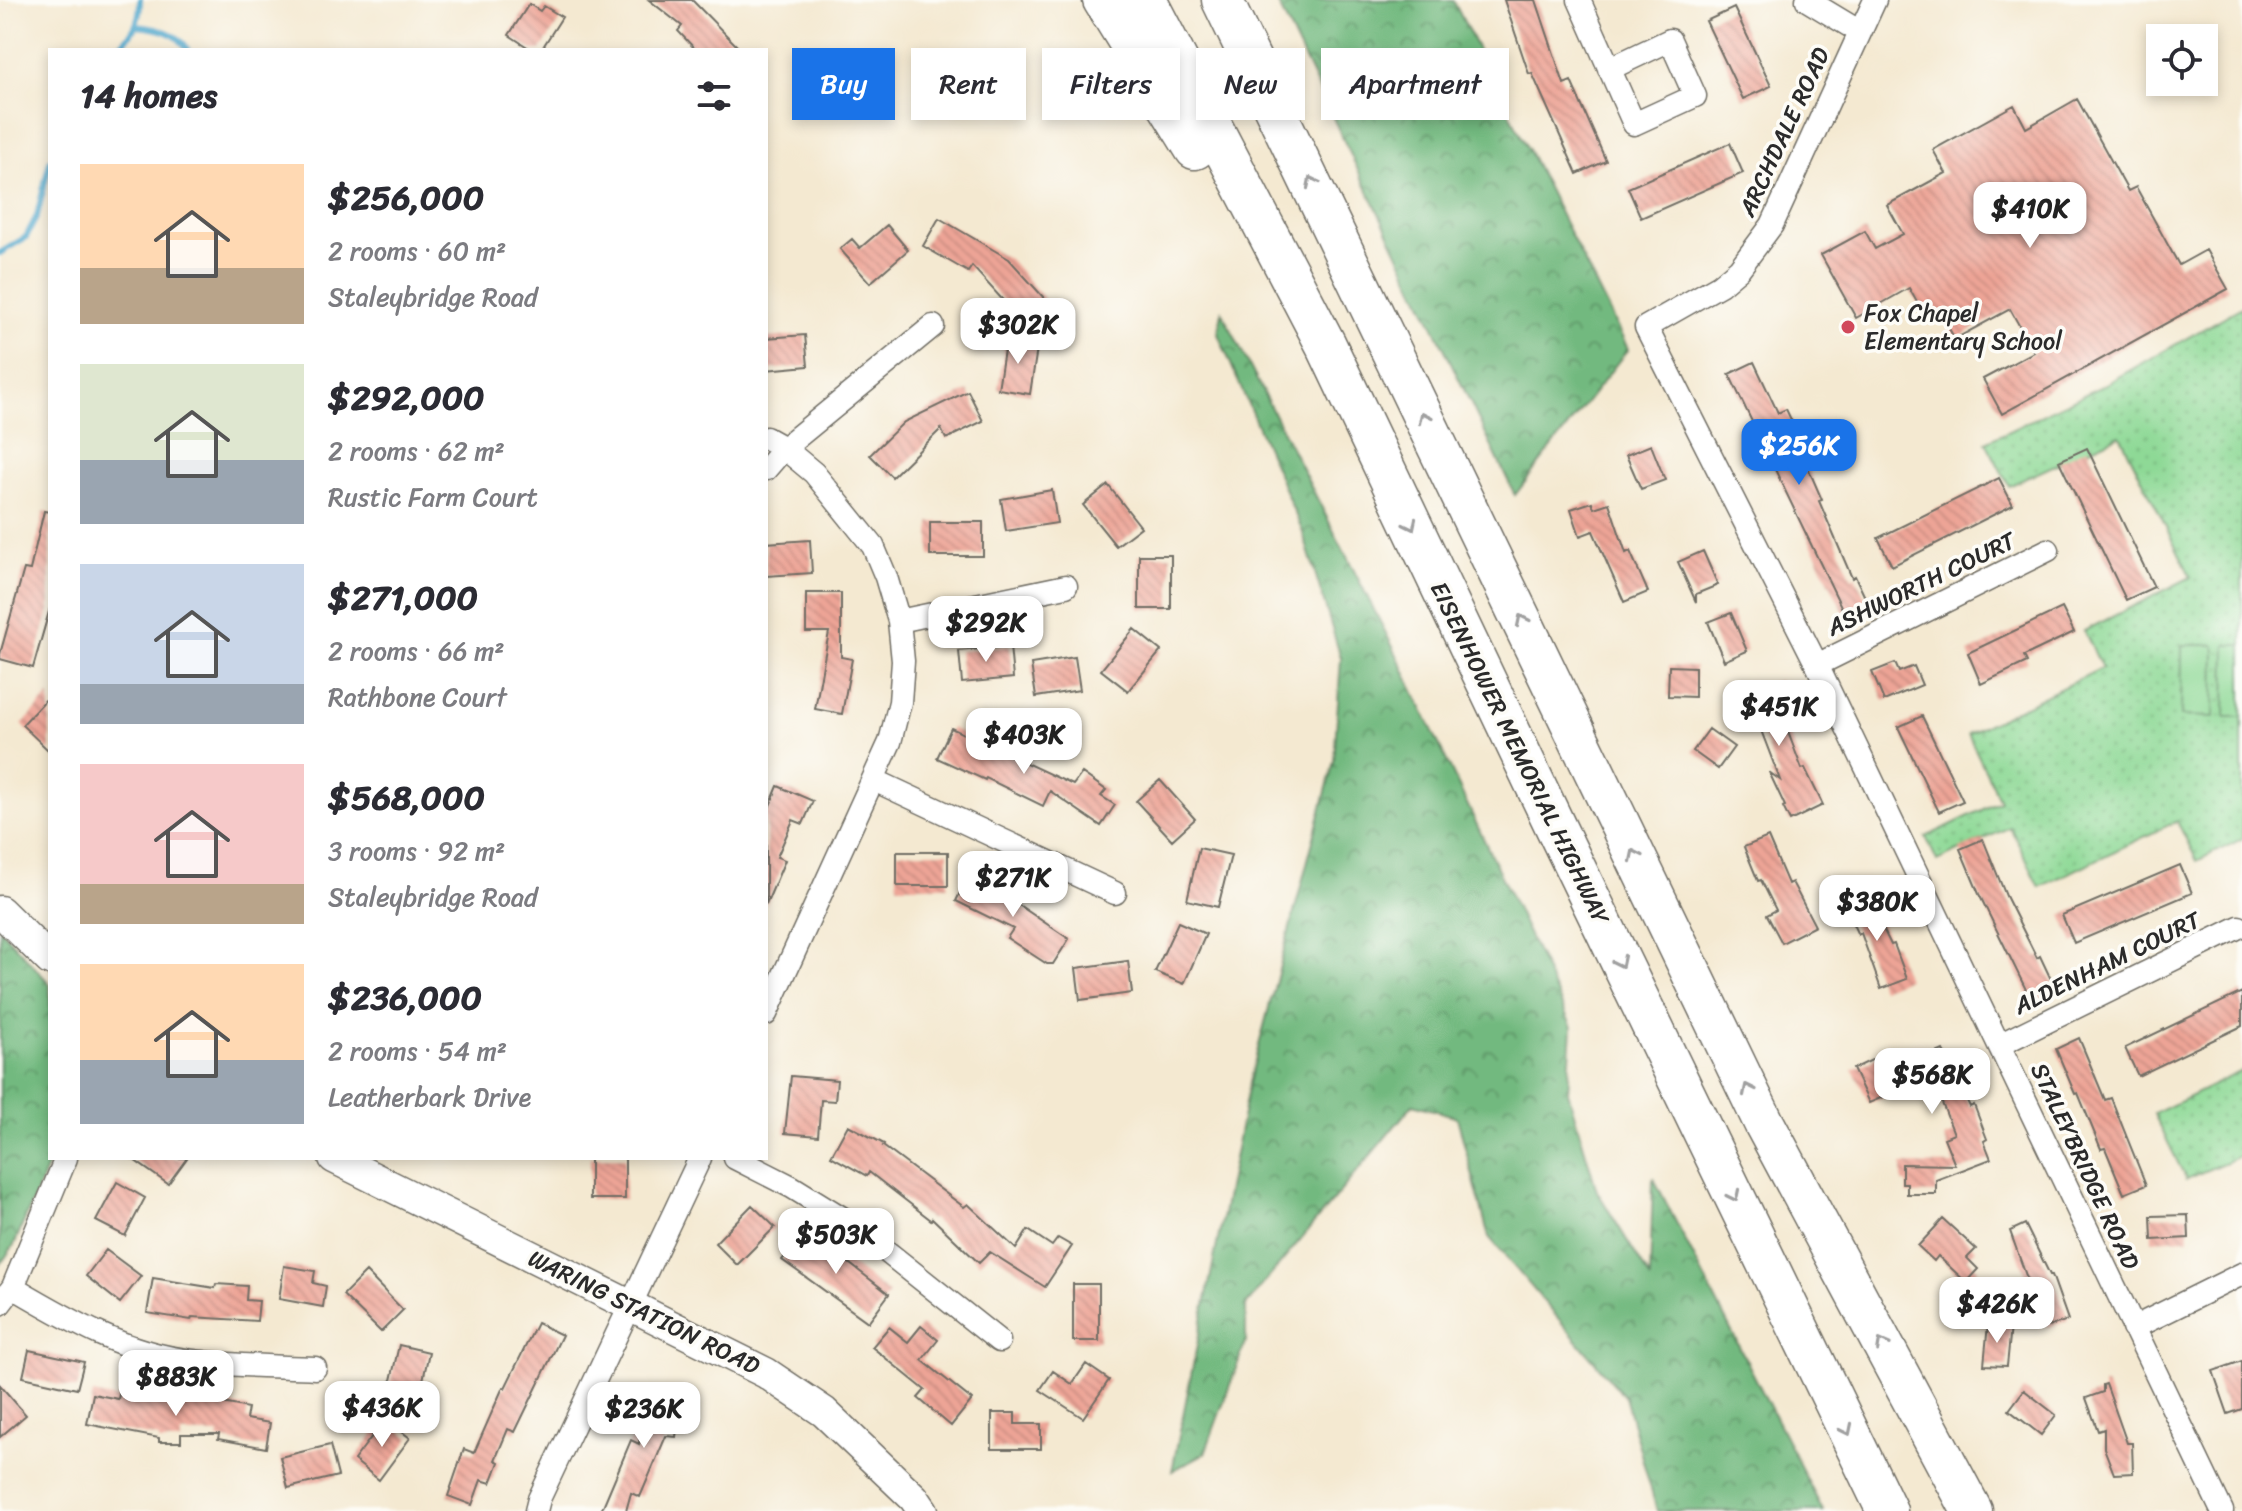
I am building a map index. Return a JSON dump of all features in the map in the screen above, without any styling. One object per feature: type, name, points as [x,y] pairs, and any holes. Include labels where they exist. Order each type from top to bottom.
[{"type":"highway","points":[[1103,0],[1158,86],[1377,455]]},
{"type":"highway","name":"EISENHOWER MEMORIAL HIGHWAY","points":[[1146,0],[1326,345],[1887,1511]]},
{"type":"highway","points":[[1222,0],[1764,1123],[1972,1511]]},
{"type":"highway","points":[[1236,0],[1283,123]]},
{"type":"street","points":[[1579,0],[1609,69]]},
{"type":"street","points":[[1807,0],[1860,32]]},
{"type":"street","name":"ARCHDALE ROAD","points":[[1646,327],[1720,285],[1750,256],[1772,225],[1875,0]]},
{"type":"street","points":[[768,463],[775,443],[933,326]]},
{"type":"street","name":"STALEYBRIDGE ROAD","points":[[1646,327],[1817,665],[2222,1511]]},
{"type":"street","points":[[768,1010],[890,742],[900,702],[903,661],[899,621],[873,546],[814,473],[775,443]]},
{"type":"street","name":"ASHWORTH COURT","points":[[1817,665],[2048,550]]},
{"type":"street","points":[[899,621],[1066,586]]},
{"type":"street","points":[[874,780],[1115,893]]},
{"type":"street","points":[[0,911],[48,958]]},
{"type":"street","name":"ALDENHAM COURT","points":[[1999,1045],[2239,927]]},
{"type":"street","points":[[65,1160],[7,1296],[137,1348],[190,1361],[315,1368]]},
{"type":"street","name":"WARING STATION ROAD","points":[[338,1160],[766,1373],[824,1412],[914,1498],[923,1511]]},
{"type":"street","points":[[536,1511],[699,1160]]},
{"type":"street","points":[[739,1160],[792,1187],[852,1224],[999,1341]]},
{"type":"street","points":[[2133,1328],[2242,1274]]},
{"type":"green space","points":[[1276,0],[1453,0],[1477,48],[1321,48],[1321,93],[1305,60],[1305,48],[1299,48]]},
{"type":"green space","points":[[1509,112],[1628,349],[1515,495],[1334,120],[1509,120]]},
{"type":"green space","points":[[2242,307],[2242,839],[2197,861],[2177,821],[2040,887],[2010,827],[1937,861],[1926,837],[2000,801],[1968,734],[2102,668],[2084,631],[2191,577],[2120,435],[2009,486],[1986,442],[2102,386]]},
{"type":"green space","points":[[1222,312],[1397,655],[1572,1027],[1568,1092],[1597,1191],[1650,1278],[1653,1177],[1823,1511],[1657,1511],[1625,1397],[1489,1237],[1457,1117],[1413,1104],[1246,1305],[1246,1341],[1205,1453],[1172,1471],[1249,1083],[1334,761],[1341,658],[1302,530],[1218,334]]},
{"type":"green space","points":[[2182,645],[2215,645],[2214,717],[2181,716]]},
{"type":"green space","points":[[2226,645],[2242,645],[2242,717],[2225,717]]},
{"type":"green space","points":[[0,929],[48,982],[50,1160],[14,1245],[0,1265]]},
{"type":"green space","points":[[2242,1071],[2242,1155],[2186,1179],[2154,1114]]},
{"type":"building","points":[[649,0],[692,0],[739,48],[694,48],[678,31],[682,26]]},
{"type":"building","points":[[1504,0],[1536,0],[1564,84],[1571,81],[1606,161],[1577,174],[1532,73],[1529,74]]},
{"type":"building","points":[[529,4],[540,11],[544,6],[562,17],[542,48],[529,48],[509,35]]},
{"type":"building","points":[[1734,8],[1771,86],[1743,99],[1706,21]]},
{"type":"building","points":[[2077,99],[2128,191],[2136,187],[2179,265],[2206,250],[2228,289],[2002,414],[1983,379],[2034,352],[2010,309],[1955,339],[1941,315],[1928,322],[1909,288],[1856,318],[1821,255],[1865,231],[1875,249],[1903,234],[1887,205],[1946,173],[1933,150],[2014,105],[2026,128]]},
{"type":"building","points":[[1730,143],[1743,173],[1641,218],[1628,188]]},
{"type":"building","points":[[939,218],[1009,259],[1044,298],[1020,319],[972,266],[968,272],[923,246]]},
{"type":"building","points":[[887,225],[908,250],[870,283],[840,249],[852,239],[860,248]]},
{"type":"building","points":[[805,335],[808,366],[768,370],[768,338]]},
{"type":"building","points":[[1006,337],[1038,342],[1030,394],[998,389]]},
{"type":"building","points":[[1754,362],[1778,413],[1786,409],[1793,424],[1783,428],[1798,458],[1803,456],[1852,578],[1855,576],[1871,610],[1848,621],[1729,374]]},
{"type":"building","points":[[968,391],[983,421],[946,439],[941,429],[892,477],[870,455],[904,422]]},
{"type":"building","points":[[1651,445],[1665,480],[1641,489],[1626,455]]},
{"type":"building","points":[[2087,448],[2154,587],[2126,600],[2059,461]]},
{"type":"building","points":[[1999,478],[2013,505],[1892,566],[1878,538]]},
{"type":"building","points":[[1108,485],[1141,527],[1116,546],[1083,505]]},
{"type":"building","points":[[1052,490],[1057,523],[1006,531],[1001,499]]},
{"type":"building","points":[[1592,502],[1594,508],[1609,503],[1626,553],[1630,551],[1648,592],[1624,602],[1593,531],[1580,536],[1571,509]]},
{"type":"building","points":[[44,511],[48,512],[48,615],[33,668],[0,659],[24,569],[30,570]]},
{"type":"building","points":[[930,522],[983,522],[983,556],[930,556]]},
{"type":"building","points":[[810,540],[812,573],[768,576],[768,543]]},
{"type":"building","points":[[1703,551],[1718,585],[1696,594],[1696,602],[1678,562]]},
{"type":"building","points":[[1139,555],[1171,555],[1171,609],[1139,609]]},
{"type":"building","points":[[806,593],[841,593],[841,657],[852,659],[842,714],[815,709],[829,632],[806,632]]},
{"type":"building","points":[[2062,608],[2074,632],[2024,656],[2027,662],[1981,684],[1968,653]]},
{"type":"building","points":[[1731,613],[1747,651],[1724,661],[1708,622]]},
{"type":"building","points":[[1134,629],[1161,651],[1128,691],[1101,670]]},
{"type":"building","points":[[1010,646],[1013,678],[962,683],[959,651]]},
{"type":"building","points":[[1075,657],[1080,690],[1036,697],[1031,664]]},
{"type":"building","points":[[1895,663],[1899,672],[1914,666],[1922,685],[1884,701],[1872,672]]},
{"type":"building","points":[[1669,666],[1695,667],[1695,697],[1668,696]]},
{"type":"building","points":[[1779,680],[1786,699],[1777,703],[1802,769],[1805,768],[1823,805],[1790,821],[1769,772],[1780,780],[1754,712],[1735,719],[1728,700]]},
{"type":"building","points":[[48,697],[48,750],[22,725]]},
{"type":"building","points":[[1922,716],[1963,801],[1939,812],[1898,727]]},
{"type":"building","points":[[951,728],[1073,785],[1082,773],[1106,790],[1101,796],[1115,805],[1101,826],[1050,791],[1043,806],[937,758]]},
{"type":"building","points":[[1709,729],[1734,747],[1718,769],[1693,751]]},
{"type":"building","points":[[1160,780],[1195,819],[1172,840],[1136,801]]},
{"type":"building","points":[[778,786],[813,801],[803,824],[793,820],[777,857],[785,860],[768,900],[768,810]]},
{"type":"building","points":[[1768,837],[1788,884],[1792,882],[1815,926],[1782,943],[1767,915],[1776,910],[1761,880],[1758,881],[1744,847]]},
{"type":"building","points":[[1983,839],[2006,896],[2056,990],[2032,1002],[1960,849]]},
{"type":"building","points":[[1199,848],[1231,855],[1218,907],[1187,900]]},
{"type":"building","points":[[897,852],[948,852],[948,886],[897,886]]},
{"type":"building","points":[[2180,865],[2192,893],[2074,943],[2062,915]]},
{"type":"building","points":[[969,874],[1009,893],[1007,897],[1069,939],[1053,964],[1047,964],[1007,938],[1013,929],[956,901]]},
{"type":"building","points":[[1867,896],[1891,945],[1894,944],[1907,979],[1881,989],[1861,933],[1858,935],[1845,907]]},
{"type":"building","points":[[1178,922],[1206,934],[1184,984],[1155,972]]},
{"type":"building","points":[[1128,961],[1132,993],[1080,1000],[1076,968]]},
{"type":"building","points":[[2242,992],[2242,1026],[2138,1076],[2125,1048]]},
{"type":"building","points":[[2079,1038],[2105,1100],[2111,1098],[2146,1185],[2124,1194],[2056,1049]]},
{"type":"building","points":[[1943,1050],[1970,1107],[1974,1105],[1991,1159],[1936,1180],[1936,1194],[1907,1194],[1907,1183],[1902,1183],[1902,1164],[1955,1165],[1944,1138],[1954,1134],[1940,1098],[1937,1099],[1928,1078],[1869,1103],[1853,1069],[1878,1057],[1887,1075]]},
{"type":"building","points":[[791,1076],[837,1080],[835,1101],[821,1100],[818,1136],[785,1133]]},
{"type":"building","points":[[848,1125],[884,1144],[964,1207],[968,1204],[1016,1249],[1028,1230],[1052,1246],[1058,1238],[1072,1246],[1045,1287],[990,1252],[979,1263],[932,1218],[869,1172],[867,1176],[831,1156]]},
{"type":"building","points":[[134,1160],[186,1160],[168,1184]]},
{"type":"building","points":[[590,1160],[625,1160],[625,1199],[590,1199]]},
{"type":"building","points":[[117,1182],[145,1198],[125,1236],[96,1221]]},
{"type":"building","points":[[752,1205],[775,1227],[737,1265],[715,1243]]},
{"type":"building","points":[[2188,1215],[2189,1238],[2152,1240],[2151,1216]]},
{"type":"building","points":[[1943,1219],[1976,1249],[1967,1258],[1978,1269],[1966,1282],[1938,1256],[1934,1261],[1918,1246]]},
{"type":"building","points":[[2025,1224],[2052,1275],[2068,1320],[2048,1327],[2010,1231]]},
{"type":"building","points":[[806,1230],[889,1294],[868,1322],[782,1260]]},
{"type":"building","points":[[106,1250],[141,1276],[120,1303],[86,1276]]},
{"type":"building","points":[[284,1266],[315,1271],[313,1283],[326,1286],[323,1307],[279,1299]]},
{"type":"building","points":[[366,1272],[403,1310],[381,1332],[343,1295]]},
{"type":"building","points":[[153,1278],[215,1288],[216,1284],[247,1286],[246,1300],[259,1301],[257,1321],[192,1317],[191,1320],[147,1313]]},
{"type":"building","points":[[1073,1284],[1099,1284],[1099,1341],[1073,1341]]},
{"type":"building","points":[[537,1323],[562,1335],[515,1432],[508,1429],[495,1460],[499,1462],[491,1483],[481,1480],[472,1505],[448,1496],[464,1449],[474,1453],[503,1387]]},
{"type":"building","points":[[1988,1324],[2011,1326],[2007,1366],[1984,1365]]},
{"type":"building","points":[[921,1326],[938,1340],[922,1360],[972,1400],[951,1426],[918,1398],[925,1390],[872,1347],[889,1327],[908,1342]]},
{"type":"building","points":[[399,1345],[429,1352],[418,1404],[387,1398]]},
{"type":"building","points":[[29,1350],[84,1362],[77,1389],[23,1377]]},
{"type":"building","points":[[2242,1361],[2242,1409],[2228,1414],[2213,1371]]},
{"type":"building","points":[[1086,1364],[1109,1380],[1083,1418],[1040,1390],[1053,1371],[1072,1384]]},
{"type":"building","points":[[122,1381],[142,1385],[139,1400],[208,1400],[248,1408],[246,1419],[270,1423],[266,1448],[218,1439],[219,1434],[181,1434],[181,1442],[159,1442],[159,1438],[87,1424],[93,1394],[118,1399]]},
{"type":"building","points":[[2106,1384],[2127,1443],[2132,1443],[2133,1473],[2114,1474],[2104,1448],[2104,1429],[2098,1431],[2086,1398],[2103,1392],[2103,1385]]},
{"type":"building","points":[[0,1385],[26,1415],[0,1437]]},
{"type":"building","points":[[2024,1390],[2056,1415],[2041,1435],[2009,1410]]},
{"type":"building","points":[[646,1392],[681,1396],[676,1437],[666,1436],[640,1497],[631,1493],[626,1511],[601,1511],[631,1440],[639,1444]]},
{"type":"building","points":[[992,1413],[1015,1413],[1015,1424],[1041,1424],[1041,1449],[992,1449]]},
{"type":"building","points":[[385,1419],[410,1438],[379,1480],[354,1460]]},
{"type":"building","points":[[330,1445],[338,1476],[288,1488],[280,1457]]},
{"type":"waterway","points":[[118,48],[134,28],[140,0]]},
{"type":"waterway","points":[[136,26],[159,29],[178,39],[187,48]]},
{"type":"waterway","points":[[0,253],[26,237],[37,216],[48,169]]},
{"type":"place","name":"Fox Chapel Elementary School","points":[[1848,327]]}]
